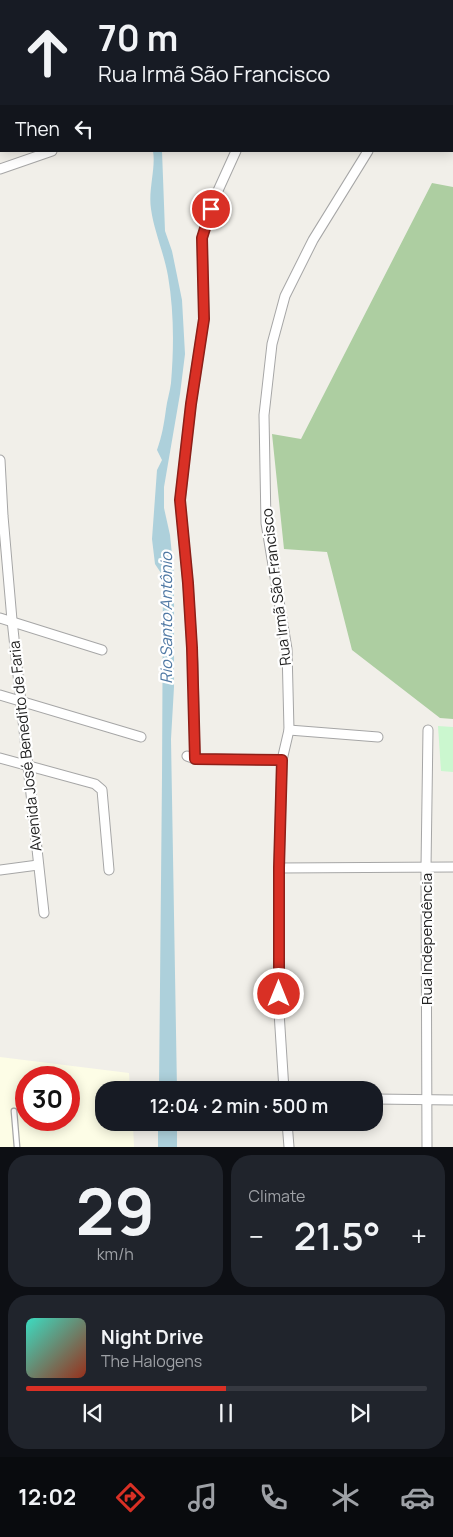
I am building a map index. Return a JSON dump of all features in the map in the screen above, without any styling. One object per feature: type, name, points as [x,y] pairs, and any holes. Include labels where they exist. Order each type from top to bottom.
[{"type":"street","points":[[0,169],[49,152]]},
{"type":"street","points":[[236,152],[216,195],[202,238],[204,319],[191,404],[180,500],[192,646],[191,758],[282,760]]},
{"type":"street","name":"Rua Irmã São Francisco","points":[[283,1081],[279,1012],[279,868],[282,760],[289,730],[286,649],[266,523],[264,415],[272,344],[285,296],[313,240],[367,152]]},
{"type":"street","name":"Avenida José Benedito de Faria","points":[[0,460],[1,516],[44,913]]},
{"type":"street","points":[[0,618],[12,620],[102,650]]},
{"type":"street","points":[[0,695],[141,737]]},
{"type":"street","points":[[289,730],[378,737]]},
{"type":"street","name":"Rua Independência","points":[[426,1147],[428,730]]},
{"type":"street","points":[[0,758],[95,784],[102,790],[109,870]]},
{"type":"street","points":[[0,870],[38,865]]},
{"type":"street","points":[[279,868],[453,867]]},
{"type":"street","points":[[383,1099],[453,1100]]},
{"type":"street","points":[[288,1131],[289,1147]]},
{"type":"lane","points":[[14,1111],[17,1147]]},
{"type":"shaded area","points":[[0,1057],[73,1066],[15,1066],[15,1131],[80,1131],[80,1067],[129,1073],[129,1081],[95,1081],[95,1131],[133,1131],[134,1147],[0,1147]]},
{"type":"green space","points":[[432,183],[453,187],[453,719],[440,718],[352,650],[327,552],[284,549],[272,434],[301,439]]},
{"type":"green space","points":[[438,726],[453,727],[453,772],[441,771]]},
{"type":"water","name":"Rio Santo Antônio","points":[[153,152],[162,152],[165,231],[172,251],[182,300],[185,354],[164,487],[164,508],[170,535],[174,575],[174,687],[171,739],[177,1081],[159,1081],[163,576],[155,564],[152,539],[157,470],[162,460],[157,450],[163,430],[171,383],[173,329],[168,276],[154,226],[150,202],[154,165]]},
{"type":"water","points":[[158,1131],[177,1131],[177,1147],[158,1147]]},
{"type":"route","points":[[211,209],[202,238],[204,319],[191,404],[180,500],[193,664],[195,759],[282,760],[279,868],[279,994]]}]
